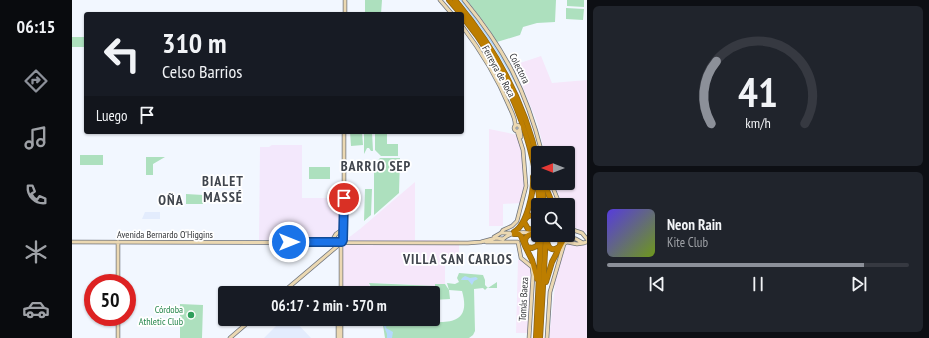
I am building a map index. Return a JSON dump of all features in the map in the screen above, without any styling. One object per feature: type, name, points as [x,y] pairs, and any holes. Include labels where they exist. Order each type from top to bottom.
[{"type":"highway","points":[[449,0],[459,12]]},
{"type":"highway","points":[[455,0],[482,34],[504,69],[520,105],[533,144]]},
{"type":"highway","points":[[464,19],[485,46],[505,82],[522,122],[531,154]]},
{"type":"highway","points":[[514,233],[520,228],[527,212],[533,190]]},
{"type":"highway","points":[[531,215],[524,221],[527,228],[531,229]]},
{"type":"highway","points":[[514,233],[521,236],[536,271],[537,313]]},
{"type":"highway","points":[[536,338],[538,242]]},
{"type":"highway","points":[[540,338],[546,242]]},
{"type":"highway","points":[[547,242],[548,247],[557,249],[560,242]]},
{"type":"highway","points":[[542,304],[547,275],[562,242]]},
{"type":"main road","points":[[345,0],[345,12]]},
{"type":"main road","points":[[440,0],[450,12]]},
{"type":"main road","name":"Colectora","points":[[464,0],[488,31],[509,64],[529,108],[540,146]]},
{"type":"main road","name":"Ferreyra de Roca","points":[[464,29],[488,64],[499,84],[518,128],[526,157],[529,180],[527,194],[518,220],[515,224],[505,229],[502,237]]},
{"type":"main road","points":[[341,286],[344,134]]},
{"type":"main road","points":[[334,238],[337,233],[343,229],[344,186]]},
{"type":"main road","points":[[547,338],[550,295],[563,245],[567,242],[583,243],[587,241],[581,233],[575,231]]},
{"type":"main road","points":[[340,232],[343,235]]},
{"type":"main road","name":"Avenida Bernardo O'Higgins","points":[[321,241],[478,242],[514,233],[531,232]]},
{"type":"main road","points":[[334,238],[340,236],[342,242]]},
{"type":"main road","name":"Avenida Bernardo O'Higgins","points":[[421,242],[478,241],[502,237]]},
{"type":"main road","name":"Tomás Baeza","points":[[502,237],[507,242],[519,243],[520,257],[530,265],[533,272],[529,338]]},
{"type":"main road","points":[[575,237],[585,238]]},
{"type":"main road","points":[[334,238],[334,241],[342,242]]},
{"type":"main road","name":"Avenida Bernardo O'Higgins","points":[[72,242],[330,241],[334,238]]},
{"type":"main road","points":[[583,243],[580,239],[585,238]]},
{"type":"main road","points":[[118,242],[118,274]]},
{"type":"main road","points":[[291,286],[342,242]]},
{"type":"main road","points":[[118,326],[118,338]]},
{"type":"main road","points":[[230,338],[244,326]]},
{"type":"main road","points":[[340,326],[340,338]]},
{"type":"shaded area","points":[[541,56],[552,83],[587,80],[587,233],[575,228],[575,198],[560,198],[557,190],[575,190],[575,146],[543,146],[537,122],[514,65]]},
{"type":"shaded area","points":[[489,129],[518,135],[526,177],[525,192],[521,203],[503,204],[503,226],[489,226]]},
{"type":"shaded area","points":[[272,145],[302,145],[302,198],[341,198],[340,227],[329,239],[259,240],[260,147],[269,147]]},
{"type":"shaded area","points":[[415,182],[415,240],[459,240],[459,263],[445,263],[445,284],[435,284],[435,286],[369,283],[369,286],[343,286],[343,243],[360,243],[360,229]]},
{"type":"shaded area","points":[[145,212],[160,212],[160,219],[142,219]]},
{"type":"shaded area","points":[[360,229],[360,243],[343,242]]},
{"type":"shaded area","points":[[567,243],[581,246],[587,244],[587,338],[549,338],[555,285],[553,285]]},
{"type":"shaded area","points":[[518,260],[529,266],[531,270],[528,333],[516,333]]},
{"type":"shaded area","points":[[276,326],[300,326],[311,338],[264,338]]},
{"type":"green space","points":[[365,0],[382,0],[381,12],[365,12]]},
{"type":"green space","points":[[467,0],[556,0],[555,22],[537,23],[523,27],[520,35],[497,42]]},
{"type":"green space","points":[[567,0],[584,0],[584,7],[567,6]]},
{"type":"green space","points":[[566,8],[584,9],[583,20],[566,19]]},
{"type":"green space","points":[[72,37],[84,37],[84,47],[72,47]]},
{"type":"green space","points":[[350,134],[362,134],[363,145],[351,146]]},
{"type":"green space","points":[[364,134],[372,134],[373,151],[367,148],[364,154]]},
{"type":"green space","points":[[375,134],[387,134],[387,144],[398,144],[398,156],[381,156],[375,150]]},
{"type":"green space","points":[[80,155],[103,155],[103,165],[80,165]]},
{"type":"green space","points":[[146,157],[165,157],[153,164],[153,175],[146,175]]},
{"type":"green space","points":[[380,158],[400,158],[399,193],[374,215],[374,165]]},
{"type":"green space","points":[[309,167],[330,167],[330,179],[309,179]]},
{"type":"green space","points":[[365,189],[372,189],[371,215],[364,221]]},
{"type":"green space","points":[[186,194],[203,195],[203,204],[186,204]]},
{"type":"green space","points":[[459,273],[483,275],[485,285],[488,288],[485,290],[483,288],[474,289],[475,331],[473,335],[469,338],[385,338],[383,326],[440,326],[440,322],[457,319],[464,309],[462,291],[449,290],[447,283],[455,284],[459,282],[457,278]]},
{"type":"green space","points":[[497,282],[497,288],[488,288]]},
{"type":"green space","points":[[369,283],[435,286],[370,286]]},
{"type":"green space","points":[[435,284],[445,284],[449,290],[450,299],[440,300],[440,286],[435,286]]},
{"type":"green space","name":"Córdoba Athletic Club","points":[[180,304],[203,305],[202,338],[180,338]]},
{"type":"water","points":[[465,276],[470,278],[476,277],[478,279],[474,281],[472,285],[468,280],[461,280]]},
{"type":"water","points":[[384,326],[386,326],[386,328],[393,332],[392,338],[387,338]]},
{"type":"waterway","points":[[461,0],[493,45],[521,93]]},
{"type":"place","name":"Córdoba Athletic Club","points":[[191,315]]},
{"type":"district","name":"BARRIO SEP","points":[[376,166]]},
{"type":"district","name":"BIALET MASSÉ","points":[[223,190]]},
{"type":"district","name":"OÑA","points":[[171,200]]},
{"type":"district","name":"VILLA SAN CARLOS","points":[[458,259]]},
{"type":"route","points":[[289,242],[342,242],[344,198]]}]
